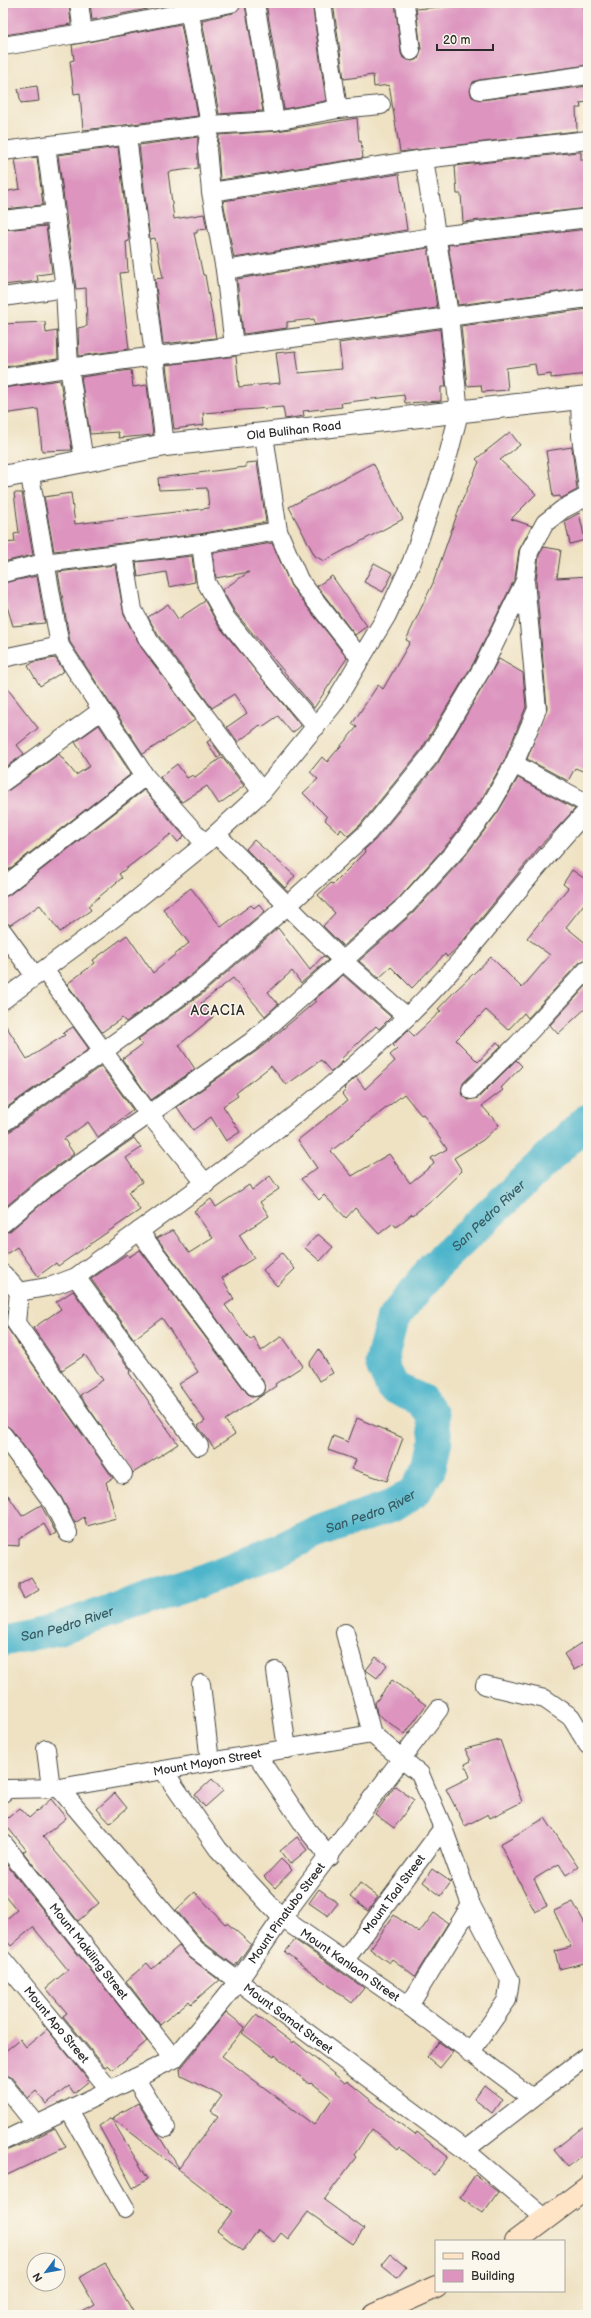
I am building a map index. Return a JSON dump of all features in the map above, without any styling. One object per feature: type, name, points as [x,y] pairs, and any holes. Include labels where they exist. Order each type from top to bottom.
[{"type":"main road","points":[[517,2240],[588,2187]]},
{"type":"main road","points":[[374,2315],[435,2286]]},
{"type":"street","points":[[79,3],[84,32]]},
{"type":"street","points":[[3,46],[84,32],[189,7],[231,3]]},
{"type":"street","points":[[255,3],[275,121]]},
{"type":"street","points":[[322,3],[338,109]]},
{"type":"street","points":[[405,3],[411,51]]},
{"type":"street","points":[[189,7],[210,125],[208,149],[212,192],[225,270],[234,346]]},
{"type":"street","points":[[480,90],[588,75]]},
{"type":"street","points":[[3,151],[210,125],[275,121],[338,109],[381,105]]},
{"type":"street","points":[[127,136],[165,445]]},
{"type":"street","points":[[212,192],[424,159],[588,140]]},
{"type":"street","points":[[46,146],[64,288],[68,367],[84,462]]},
{"type":"street","points":[[3,1000],[40,974],[210,839],[262,792],[334,705],[387,615],[412,561],[449,452],[459,413],[449,315],[438,236],[424,159]]},
{"type":"street","points":[[3,220],[54,214]]},
{"type":"street","points":[[225,270],[438,236],[588,218]]},
{"type":"street","points":[[3,297],[64,288]]},
{"type":"street","points":[[3,378],[154,355],[234,346],[449,315],[588,298]]},
{"type":"street","points":[[584,398],[581,436],[588,489]]},
{"type":"street","name":"Old Bulihan Road","points":[[3,477],[30,470],[84,462],[165,445],[584,398]]},
{"type":"street","points":[[264,435],[278,531],[299,580],[361,659]]},
{"type":"street","points":[[30,470],[44,563],[60,646],[145,776],[210,839],[287,906],[342,960],[407,1017]]},
{"type":"street","points":[[3,1223],[46,1187],[251,1042],[406,905],[458,848],[490,806],[514,764],[537,709],[525,581],[529,552],[545,523],[563,509],[588,496]]},
{"type":"street","points":[[3,573],[44,563],[201,544],[278,531]]},
{"type":"street","points":[[201,544],[206,582],[226,618],[268,671],[316,727]]},
{"type":"street","points":[[124,554],[133,610],[149,641],[262,792]]},
{"type":"street","points":[[3,1123],[197,984],[287,906],[368,832],[430,756],[483,667],[525,581]]},
{"type":"street","points":[[3,658],[60,646]]},
{"type":"street","points":[[3,782],[102,710]]},
{"type":"street","points":[[514,764],[588,804]]},
{"type":"street","points":[[3,887],[145,776]]},
{"type":"street","points":[[20,1292],[52,1286],[76,1277],[139,1230],[206,1184],[330,1088],[407,1017],[448,973],[565,833],[588,810]]},
{"type":"street","points":[[3,932],[40,974],[103,1052],[149,1114],[206,1184]]},
{"type":"street","points":[[471,1090],[517,1045],[588,969]]},
{"type":"street","points":[[139,1230],[255,1387]]},
{"type":"street","points":[[3,1274],[20,1292]]},
{"type":"street","points":[[76,1277],[199,1446]]},
{"type":"street","points":[[20,1292],[16,1323],[123,1474]]},
{"type":"street","points":[[3,1435],[54,1503],[68,1533]]},
{"type":"street","points":[[345,1633],[372,1734],[420,1774],[443,1828],[471,1905],[510,1980],[507,2000],[470,2054]]},
{"type":"street","points":[[276,1671],[287,1749]]},
{"type":"street","points":[[201,1684],[210,1762]]},
{"type":"street","points":[[485,1686],[545,1699],[571,1717],[588,1745]]},
{"type":"street","name":"Mount Pinatubo Street","points":[[3,2141],[174,2059],[237,1983],[282,1918],[330,1857],[439,1709]]},
{"type":"street","name":"Mount Mayon Street","points":[[3,1793],[7,1790],[55,1788],[372,1734]]},
{"type":"street","points":[[46,1749],[55,1788]]},
{"type":"street","points":[[256,1754],[308,1831],[330,1857]]},
{"type":"street","name":"Mount Kanlaon Street","points":[[163,1770],[218,1849],[282,1918],[345,1960],[409,2006],[470,2054],[532,2098]]},
{"type":"street","name":"Mount Samat Street","points":[[55,1788],[196,1950],[237,1983],[465,2150],[546,2219]]},
{"type":"street","name":"Mount Taal Street","points":[[345,1960],[443,1828]]},
{"type":"street","name":"Mount Makiling Street","points":[[3,1843],[174,2059]]},
{"type":"street","points":[[409,2006],[471,1905]]},
{"type":"street","name":"Mount Apo Street","points":[[3,1960],[110,2090]]},
{"type":"street","points":[[465,2150],[588,2055]]},
{"type":"street","points":[[135,2078],[166,2128]]},
{"type":"street","points":[[3,2084],[36,2125]]},
{"type":"street","points":[[69,2110],[125,2208]]},
{"type":"building","points":[[3,3],[69,3],[71,24],[5,35]]},
{"type":"building","points":[[90,3],[146,3],[147,9],[92,20]]},
{"type":"building","points":[[266,3],[312,3],[326,101],[284,109]]},
{"type":"building","points":[[333,3],[395,3],[401,53],[403,58],[412,61],[418,59],[421,50],[416,9],[449,6],[448,3],[583,3],[588,43],[588,65],[479,80],[473,82],[470,91],[472,97],[481,100],[588,86],[588,102],[580,103],[581,108],[576,108],[577,131],[400,152],[389,85],[374,87],[373,75],[344,79]]},
{"type":"building","points":[[241,5],[245,5],[263,111],[219,114],[202,20],[233,13]]},
{"type":"building","points":[[181,24],[198,116],[83,130],[80,93],[74,94],[70,61],[74,60],[72,45]]},
{"type":"building","points":[[37,86],[39,101],[21,103],[18,89]]},
{"type":"building","points":[[357,118],[359,142],[361,141],[363,158],[220,180],[218,149],[219,135],[277,131]]},
{"type":"building","points":[[198,137],[198,168],[168,172],[174,219],[204,214],[207,229],[197,230],[197,233],[194,233],[203,275],[205,275],[216,338],[163,344],[155,279],[163,278],[155,238],[150,239],[139,145]]},
{"type":"building","points":[[118,147],[129,241],[126,242],[128,272],[120,273],[129,349],[79,356],[78,328],[87,326],[86,288],[76,289],[58,155]]},
{"type":"building","points":[[581,152],[581,160],[588,160],[588,208],[463,222],[461,194],[457,194],[455,166]]},
{"type":"building","points":[[37,157],[43,205],[5,209],[3,192],[20,189],[15,160]]},
{"type":"building","points":[[399,174],[407,230],[234,258],[223,201]]},
{"type":"building","points":[[46,226],[52,273],[37,275],[38,281],[3,285],[3,230]]},
{"type":"building","points":[[588,229],[588,288],[458,305],[448,245]]},
{"type":"building","points":[[428,248],[437,308],[315,325],[314,319],[287,322],[287,328],[243,334],[237,279]]},
{"type":"building","points":[[588,309],[588,374],[551,378],[551,374],[537,376],[535,364],[506,368],[508,390],[482,392],[481,385],[467,386],[461,326]]},
{"type":"building","points":[[45,322],[46,333],[57,331],[58,359],[3,367],[3,324]]},
{"type":"building","points":[[440,329],[446,387],[441,387],[441,401],[405,403],[404,395],[341,403],[342,407],[303,411],[304,416],[285,419],[283,407],[203,413],[204,425],[174,429],[166,365],[236,356],[239,387],[280,383],[276,353],[296,351],[299,373],[342,369],[339,343]]},
{"type":"building","points":[[131,370],[133,387],[147,385],[153,435],[119,438],[118,432],[90,434],[81,377]]},
{"type":"building","points":[[60,380],[72,450],[42,451],[38,409],[3,414],[3,388]]},
{"type":"building","points":[[510,432],[520,445],[500,460],[536,494],[511,519],[532,526],[519,550],[515,578],[474,662],[421,750],[360,825],[348,836],[341,829],[339,833],[325,820],[327,817],[303,793],[318,779],[310,772],[322,757],[327,762],[357,727],[352,724],[378,685],[383,689],[410,642],[406,640],[433,583],[461,503],[479,462],[476,459]]},
{"type":"building","points":[[572,447],[577,490],[560,499],[560,496],[553,497],[546,451]]},
{"type":"building","points":[[257,462],[266,522],[199,534],[54,551],[44,497],[71,493],[75,524],[209,508],[207,488],[159,490],[158,478],[246,467],[246,463]]},
{"type":"building","points":[[373,463],[403,519],[324,561],[315,556],[289,507]]},
{"type":"building","points":[[14,493],[22,493],[33,555],[3,562],[3,543],[15,542],[14,534],[19,533]]},
{"type":"building","points":[[579,513],[585,540],[570,544],[565,521]]},
{"type":"building","points":[[272,543],[291,586],[347,658],[314,708],[235,612],[222,590],[249,572],[216,578],[213,553]]},
{"type":"building","points":[[544,547],[561,550],[557,578],[588,576],[588,773],[575,768],[568,781],[527,759],[547,708],[536,581],[539,555]]},
{"type":"building","points":[[192,556],[195,582],[169,587],[166,572],[138,577],[136,562]]},
{"type":"building","points":[[374,563],[393,573],[383,592],[364,582]]},
{"type":"building","points":[[115,565],[124,615],[141,647],[195,720],[143,754],[70,642],[58,572]]},
{"type":"building","points":[[37,576],[45,623],[13,626],[3,593],[3,583]]},
{"type":"building","points":[[332,576],[367,626],[355,635],[317,586]]},
{"type":"building","points":[[205,601],[218,625],[301,726],[292,733],[278,716],[262,727],[260,725],[238,742],[227,727],[247,713],[234,694],[212,708],[158,635],[148,617],[168,604],[178,619]]},
{"type":"building","points":[[55,658],[64,671],[40,686],[28,666],[34,662]]},
{"type":"building","points":[[499,659],[523,673],[526,707],[505,759],[481,800],[450,841],[399,898],[343,946],[323,926],[335,913],[318,895],[331,883],[333,884],[365,852],[364,850],[376,839],[438,763]]},
{"type":"building","points":[[3,683],[38,728],[17,745],[24,754],[3,769]]},
{"type":"building","points":[[99,725],[131,774],[3,874],[3,792],[9,790],[59,754],[76,775],[90,766],[75,742]]},
{"type":"building","points":[[210,740],[221,755],[217,758],[207,742]]},
{"type":"building","points":[[222,757],[244,786],[219,804],[207,786],[182,802],[160,777],[177,764],[187,778],[193,775],[195,777]]},
{"type":"building","points":[[518,778],[575,809],[540,846],[458,947],[447,957],[445,954],[412,988],[391,967],[379,978],[359,961],[414,912],[466,855],[498,812]]},
{"type":"building","points":[[144,790],[184,836],[178,842],[171,834],[119,874],[122,878],[88,906],[91,910],[60,932],[40,905],[10,925],[3,922],[3,897],[9,895]]},
{"type":"building","points":[[254,840],[295,876],[285,888],[246,849]]},
{"type":"building","points":[[572,870],[588,881],[588,899],[566,927],[588,945],[588,959],[580,962],[528,1018],[524,1013],[508,1030],[486,1010],[456,1040],[478,1062],[497,1042],[501,1046],[463,1083],[461,1093],[468,1100],[478,1098],[516,1060],[522,1066],[501,1088],[503,1090],[482,1106],[499,1125],[483,1140],[454,1158],[462,1171],[435,1197],[396,1227],[393,1223],[379,1234],[355,1208],[346,1218],[324,1195],[319,1200],[301,1179],[317,1168],[298,1140],[347,1101],[342,1094],[346,1090],[344,1088],[356,1077],[365,1089],[395,1061],[390,1055],[397,1049],[393,1045],[408,1030],[414,1036],[441,1011],[438,1009],[454,992],[491,957],[522,988],[550,955],[527,938],[568,888],[563,884]],"holes":[[[404,1094],[421,1115],[423,1114],[447,1149],[431,1158],[434,1164],[410,1183],[389,1154],[352,1176],[331,1151]]]},
{"type":"building","points":[[191,888],[221,927],[251,905],[254,908],[259,904],[265,911],[190,976],[126,1022],[122,1018],[102,1032],[67,984],[95,963],[93,960],[127,935],[153,973],[189,943],[163,909]]},
{"type":"building","points":[[278,928],[310,970],[323,956],[328,960],[301,983],[292,971],[268,992],[278,1004],[265,1016],[233,978],[201,1003],[213,1017],[179,1045],[195,1069],[151,1100],[122,1059],[142,1045],[138,1039],[203,993]]},
{"type":"building","points":[[343,975],[391,1017],[379,1029],[376,1026],[341,1059],[343,1061],[331,1072],[321,1060],[286,1085],[271,1066],[236,1093],[238,1096],[223,1106],[240,1132],[226,1141],[211,1117],[193,1130],[177,1107],[258,1050],[316,1001],[314,1000]]},
{"type":"building","points":[[588,984],[588,1006],[558,1034],[550,1025]]},
{"type":"building","points":[[3,1021],[27,1059],[65,1035],[63,1033],[73,1027],[89,1049],[3,1110]]},
{"type":"building","points":[[101,1066],[133,1110],[98,1137],[88,1122],[64,1139],[74,1154],[40,1178],[3,1209],[3,1133],[9,1132]]},
{"type":"building","points":[[134,1138],[141,1148],[126,1158],[142,1182],[128,1192],[140,1210],[58,1266],[56,1263],[38,1276],[17,1247],[3,1256],[3,1233],[10,1231],[52,1195]]},
{"type":"building","points":[[270,1176],[279,1189],[260,1202],[269,1216],[239,1235],[254,1258],[222,1278],[234,1299],[225,1305],[250,1340],[254,1337],[261,1351],[282,1336],[303,1366],[275,1384],[276,1386],[261,1396],[265,1391],[263,1381],[157,1238],[173,1230],[189,1253],[213,1238],[194,1211],[211,1199],[216,1207],[249,1185],[252,1190]]},
{"type":"building","points":[[318,1234],[333,1247],[320,1261],[305,1248]]},
{"type":"building","points":[[140,1250],[247,1393],[251,1397],[261,1396],[225,1420],[235,1434],[214,1448],[198,1426],[205,1421],[179,1384],[198,1372],[162,1318],[134,1339],[91,1279],[127,1254],[129,1257]]},
{"type":"building","points":[[282,1253],[295,1269],[277,1286],[263,1270]]},
{"type":"building","points":[[73,1291],[131,1371],[129,1373],[178,1444],[133,1473],[80,1395],[103,1380],[85,1355],[62,1370],[33,1328],[61,1309],[56,1302]]},
{"type":"building","points":[[3,1322],[113,1478],[106,1482],[116,1518],[87,1526],[84,1517],[75,1523],[61,1497],[11,1429],[3,1425]]},
{"type":"building","points":[[319,1349],[333,1373],[319,1381],[309,1364]]},
{"type":"building","points":[[357,1418],[403,1438],[387,1481],[352,1469],[356,1460],[328,1450],[333,1436],[348,1442]]},
{"type":"building","points":[[8,1495],[22,1516],[41,1505],[56,1533],[51,1536],[44,1524],[19,1539],[19,1546],[4,1545]]},
{"type":"building","points":[[31,1577],[39,1590],[24,1599],[19,1590],[19,1584]]},
{"type":"building","points":[[581,1643],[588,1654],[588,1662],[574,1670],[564,1654]]},
{"type":"building","points":[[376,1657],[387,1665],[377,1678],[366,1670]]},
{"type":"building","points":[[392,1680],[426,1705],[405,1734],[377,1714],[375,1703]]},
{"type":"building","points":[[500,1740],[522,1802],[490,1818],[488,1814],[465,1826],[446,1789],[470,1777],[465,1764],[471,1761],[465,1749]]},
{"type":"building","points":[[212,1779],[223,1791],[205,1807],[195,1795]]},
{"type":"building","points":[[395,1786],[414,1800],[394,1828],[375,1814]]},
{"type":"building","points":[[115,1793],[127,1808],[110,1823],[97,1809]]},
{"type":"building","points":[[51,1799],[66,1818],[43,1837],[99,1903],[78,1921],[23,1852],[26,1850],[24,1847],[3,1822],[20,1808],[29,1818]]},
{"type":"building","points":[[545,1818],[578,1867],[566,1875],[559,1864],[534,1879],[547,1906],[535,1912],[500,1844]]},
{"type":"building","points":[[297,1837],[307,1850],[290,1864],[280,1851]]},
{"type":"building","points":[[281,1859],[292,1870],[275,1888],[264,1877]]},
{"type":"building","points":[[7,1865],[147,2041],[113,2070],[108,2065],[105,2067],[63,2016],[67,2013],[46,1988],[68,1970],[56,1955],[33,1927],[11,1946],[3,1936],[3,1922],[17,1910],[3,1893],[3,1869]]},
{"type":"building","points":[[432,1869],[451,1882],[441,1896],[423,1882]]},
{"type":"building","points":[[360,1883],[378,1897],[368,1911],[350,1897]]},
{"type":"building","points":[[319,1889],[338,1903],[328,1916],[309,1903]]},
{"type":"building","points":[[195,1892],[225,1924],[227,1923],[251,1944],[235,1966],[203,1942],[176,1910]]},
{"type":"building","points":[[573,1902],[588,1929],[588,1962],[559,1969],[555,1951],[571,1947],[554,1911]]},
{"type":"building","points":[[434,1913],[448,1923],[415,1976],[392,1959],[389,1963],[370,1949],[394,1915],[419,1933]]},
{"type":"building","points":[[295,1940],[364,1988],[352,2003],[285,1952]]},
{"type":"building","points":[[179,1946],[190,1958],[219,1980],[191,2004],[189,2001],[160,2025],[126,1981],[147,1963],[152,1969]]},
{"type":"building","points":[[226,2012],[245,2027],[222,2056],[314,2125],[332,2099],[311,2082],[309,2084],[275,2055],[274,2057],[242,2033],[256,2015],[293,2043],[294,2041],[345,2083],[347,2081],[415,2135],[417,2132],[448,2157],[434,2175],[399,2147],[397,2150],[372,2129],[354,2155],[356,2157],[324,2200],[364,2229],[353,2244],[308,2212],[288,2239],[281,2233],[274,2242],[258,2230],[243,2251],[217,2231],[233,2211],[112,2118],[138,2103],[179,2168],[218,2116],[211,2111],[222,2096],[181,2076],[180,2069]]},
{"type":"building","points":[[47,2029],[89,2081],[74,2093],[69,2086],[46,2104],[36,2091],[28,2098],[11,2077],[3,2074],[3,2053],[20,2039],[26,2047]]},
{"type":"building","points":[[439,2042],[453,2052],[440,2068],[427,2057]]},
{"type":"building","points":[[484,2085],[502,2099],[492,2113],[474,2099]]},
{"type":"building","points":[[111,2118],[148,2179],[133,2188],[99,2126]]},
{"type":"building","points":[[588,2123],[588,2151],[568,2167],[554,2150]]},
{"type":"building","points":[[55,2128],[66,2147],[3,2177],[3,2152]]},
{"type":"building","points":[[475,2175],[498,2192],[483,2213],[460,2197]]},
{"type":"building","points":[[390,2254],[406,2267],[397,2278],[381,2265]]},
{"type":"building","points":[[105,2263],[135,2315],[77,2315],[95,2305],[79,2278]]},
{"type":"waterway","name":"San Pedro River","points":[[3,1640],[56,1629],[203,1580],[279,1550],[314,1533],[392,1506],[415,1492],[430,1468],[436,1440],[432,1415],[421,1400],[392,1387],[381,1363],[392,1320],[433,1268],[588,1120]]},
{"type":"district","name":"ACACIA","points":[[218,1010]]}]
